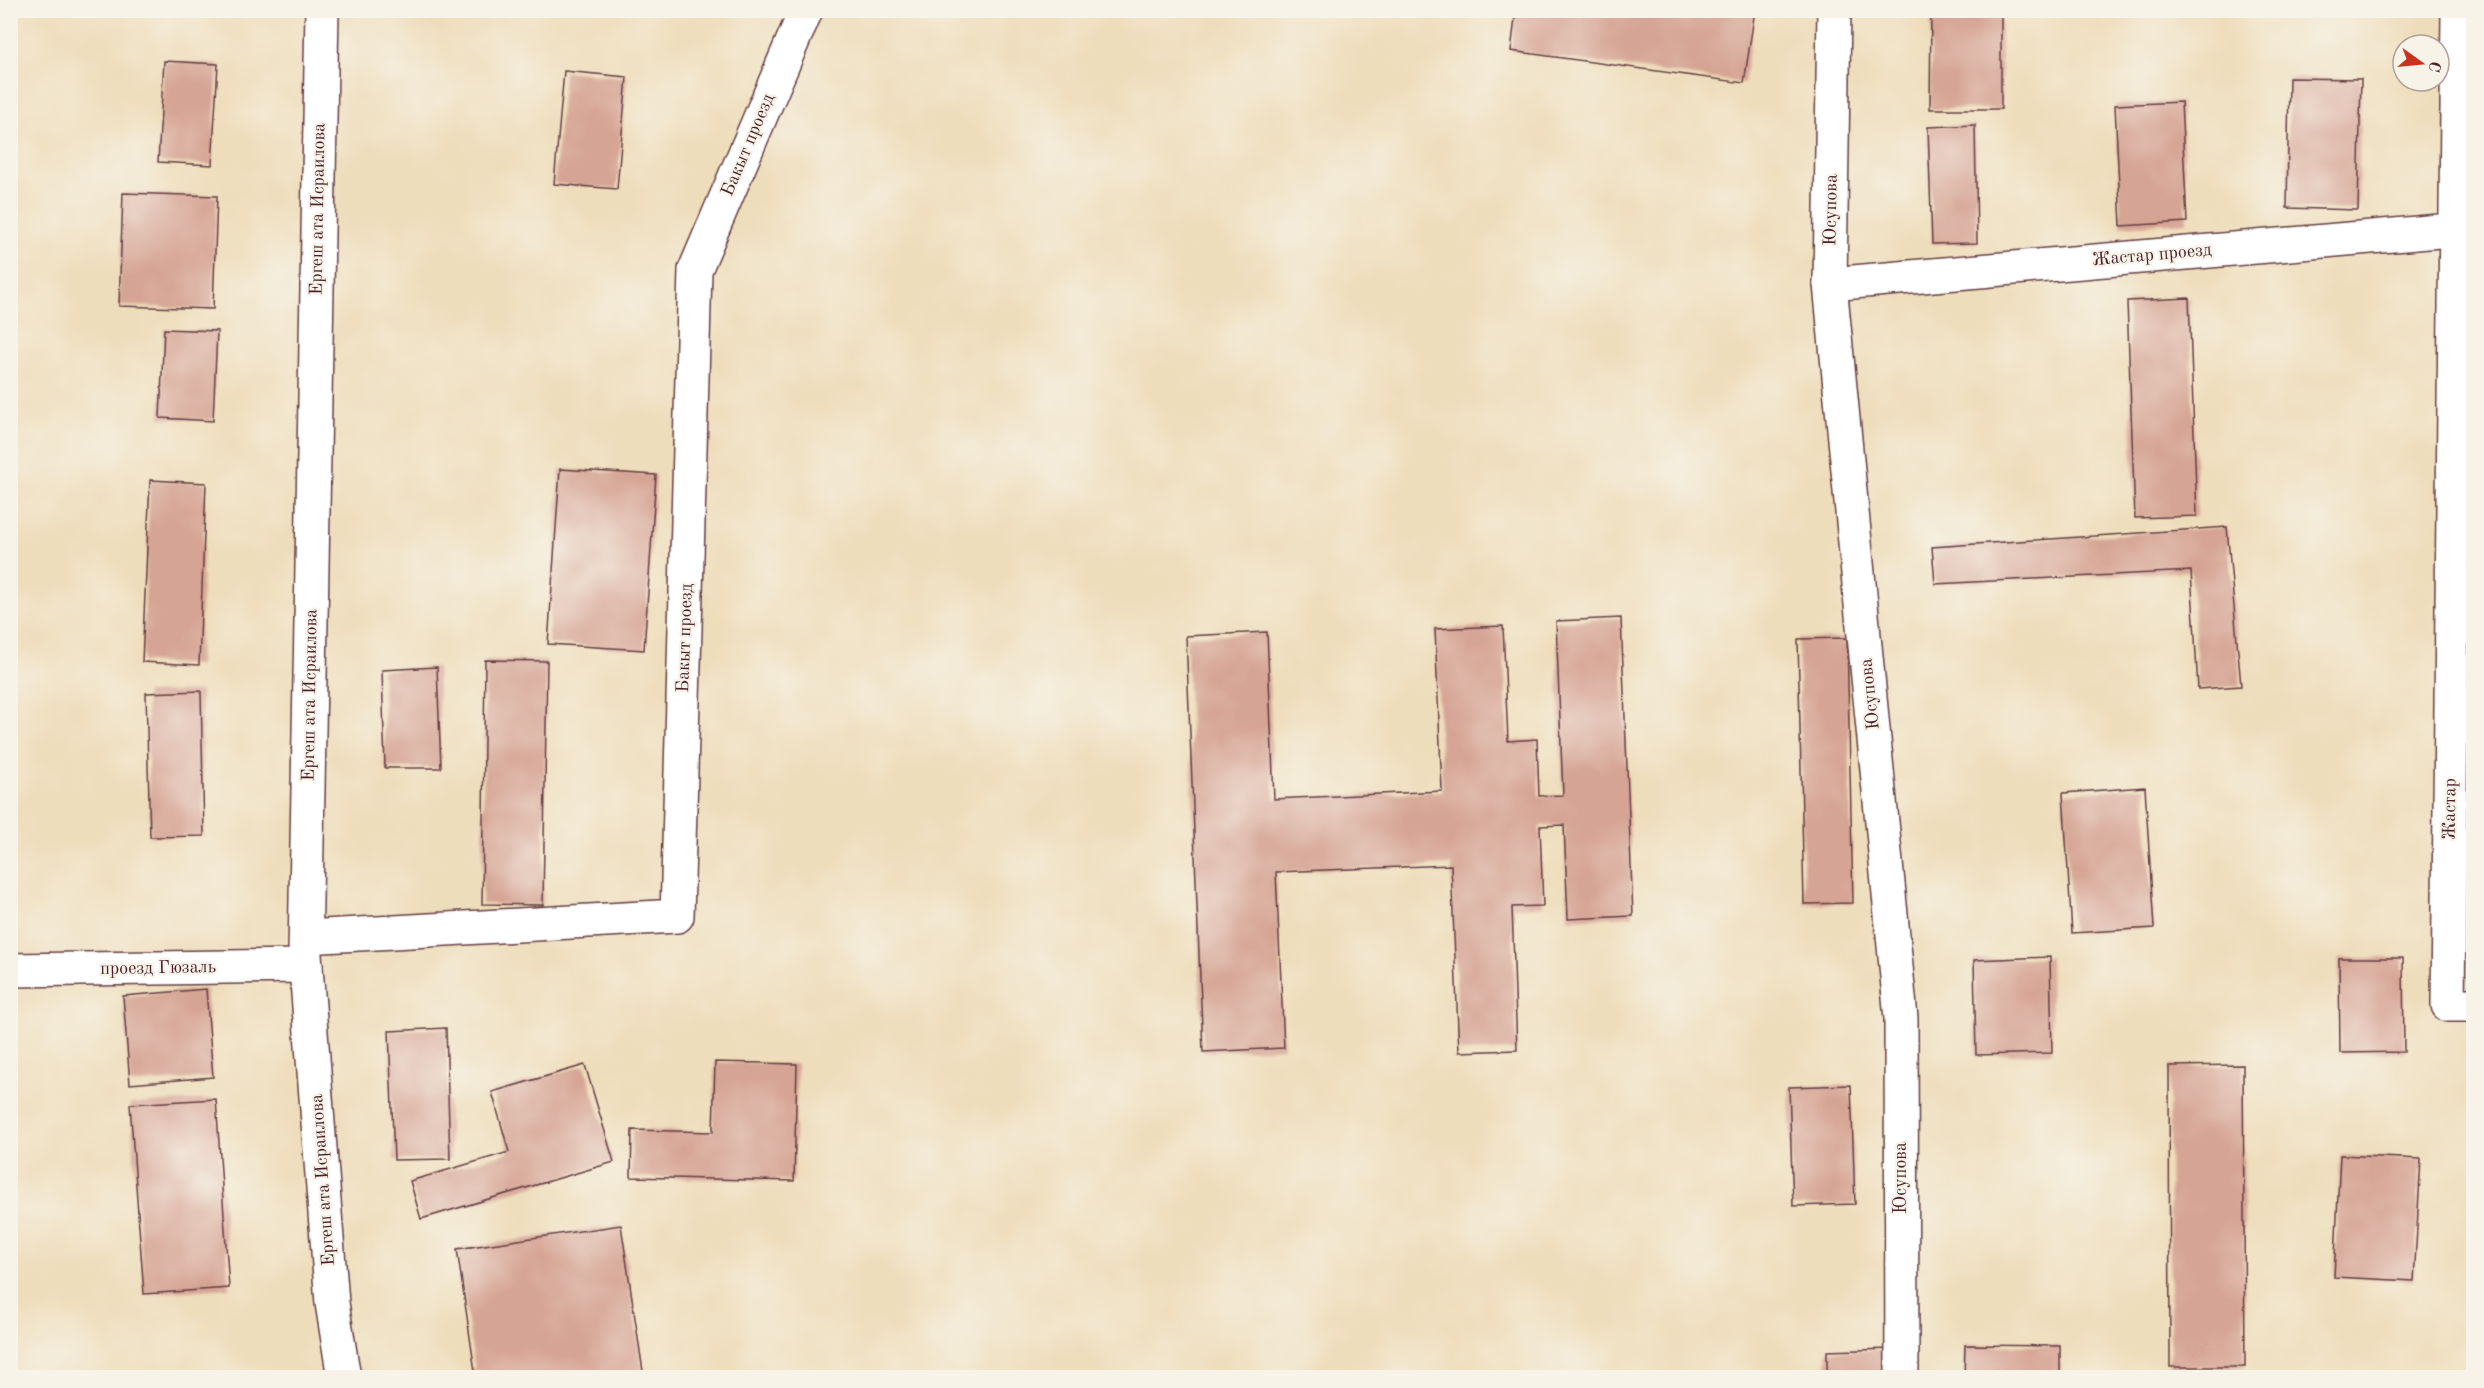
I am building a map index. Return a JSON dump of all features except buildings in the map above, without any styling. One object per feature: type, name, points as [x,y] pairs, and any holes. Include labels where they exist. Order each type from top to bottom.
[{"type":"street","name":"Ергеш ата Исраилова","points":[[322,10],[306,952],[332,1303],[344,1377]]},
{"type":"street","name":"Бакыт проезд","points":[[306,952],[677,916],[695,270],[806,10]]},
{"type":"street","name":"Юсупова","points":[[1834,10],[1830,284],[1901,1018],[1902,1377]]},
{"type":"street","name":"Жастар","points":[[2458,10],[2465,228],[2448,1005],[2474,1005]]},
{"type":"street","name":"Жастар проезд","points":[[1830,284],[2465,228]]},
{"type":"street","name":"проезд Гюзаль","points":[[10,970],[306,952]]}]
